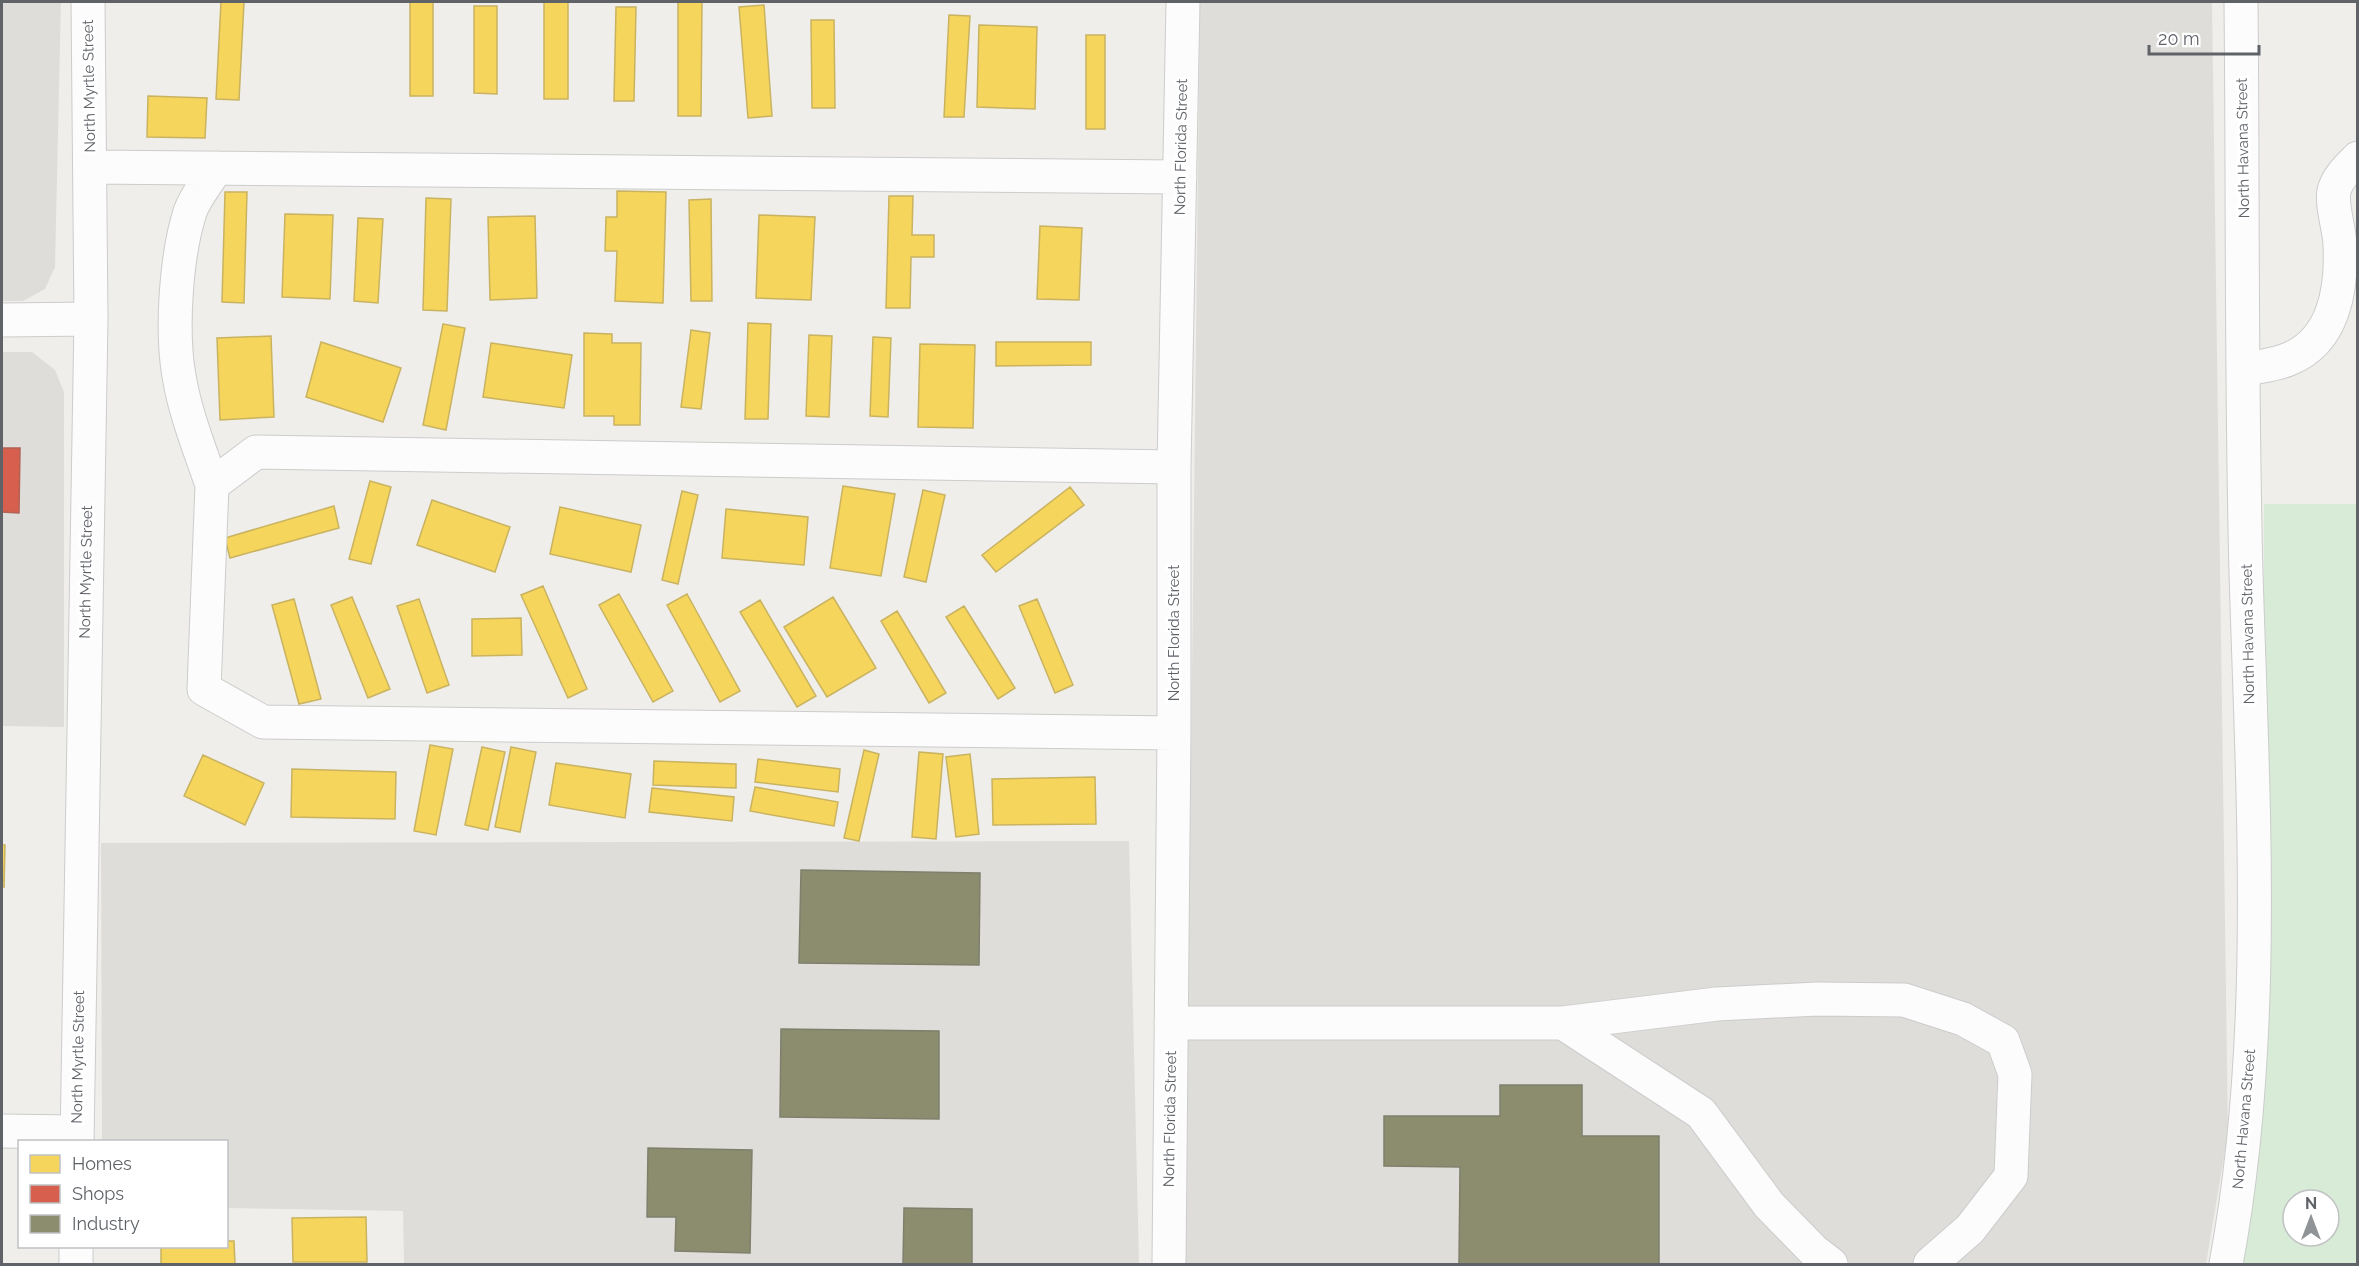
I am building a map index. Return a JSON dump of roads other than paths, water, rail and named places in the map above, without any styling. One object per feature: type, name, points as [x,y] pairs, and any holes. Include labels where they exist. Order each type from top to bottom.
[{"type":"street","name":"North Myrtle Street","points":[[77,1137],[91,319],[88,2]]},
{"type":"street","name":"North Florida Street","points":[[1169,1264],[1174,467],[1183,2]]},
{"type":"street","name":"North Havana Street","points":[[2226,1264],[2241,1173],[2252,1009],[2253,869],[2244,370],[2241,2]]},
{"type":"street","points":[[2244,370],[2289,359],[2311,345],[2324,330],[2337,304],[2340,246],[2334,192],[2341,176],[2358,158]]},
{"type":"street","points":[[91,167],[1180,177]]},
{"type":"street","points":[[216,168],[190,210],[179,268],[176,323],[179,375],[193,428],[213,485],[204,689],[263,722],[1174,733]]},
{"type":"street","points":[[2,320],[91,319]]},
{"type":"street","points":[[213,485],[256,452],[1174,467]]},
{"type":"street","points":[[1171,1023],[1563,1023],[1717,1004],[1817,999],[1904,1000],[1963,1019],[2003,1041],[2014,1074],[2011,1176],[1970,1229],[1930,1264]]},
{"type":"street","points":[[1563,1023],[1701,1113],[1769,1205],[1814,1251],[1831,1264]]},
{"type":"street","points":[[2,1131],[77,1137]]},
{"type":"street","points":[[76,1248],[76,1264]]}]
